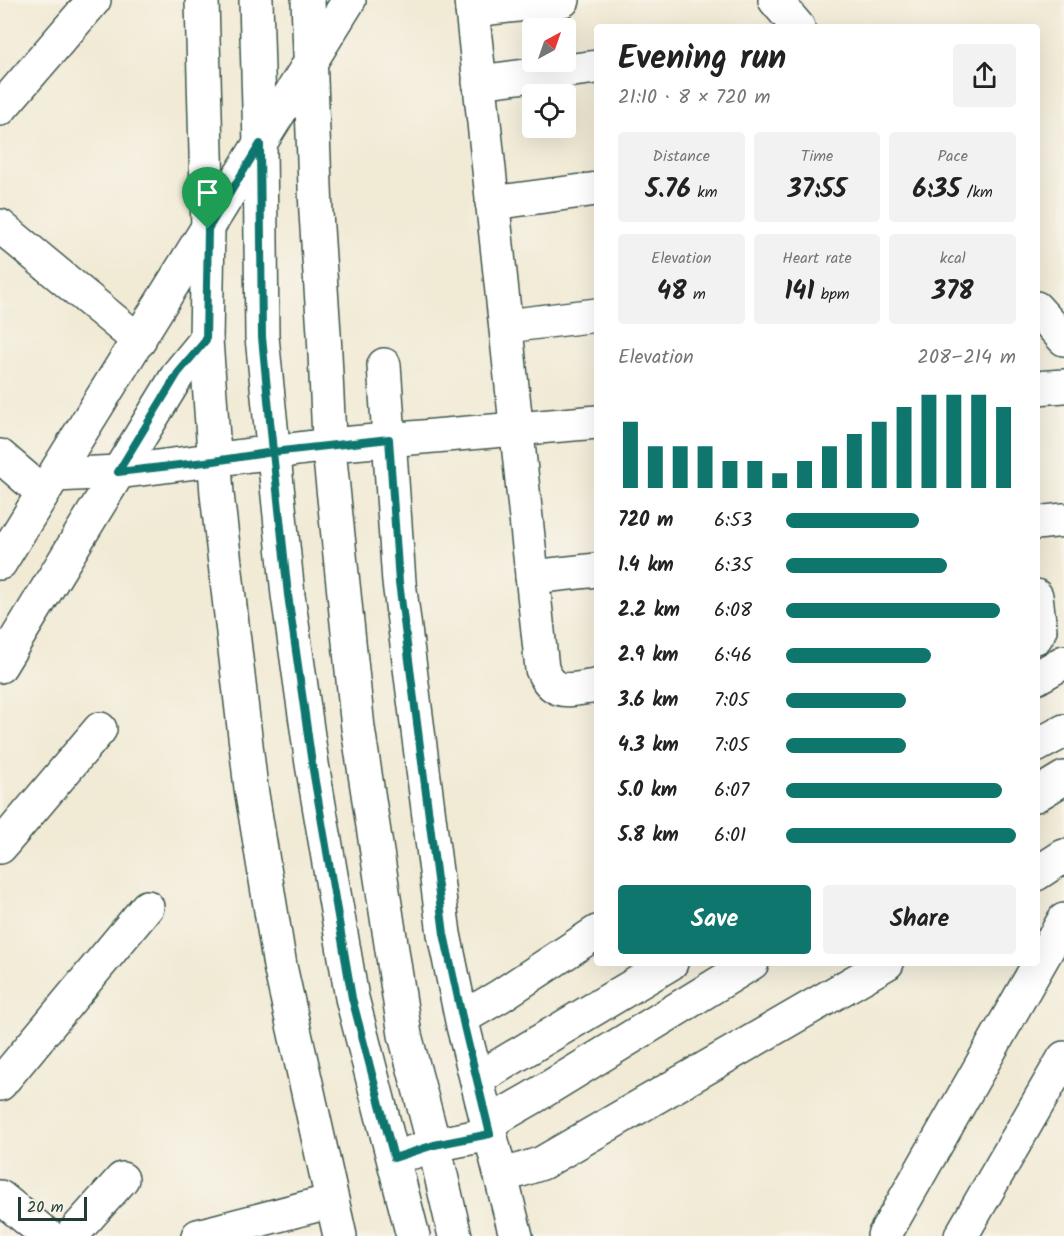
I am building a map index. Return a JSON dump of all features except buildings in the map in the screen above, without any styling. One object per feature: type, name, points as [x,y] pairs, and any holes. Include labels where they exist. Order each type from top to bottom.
[{"type":"street","points":[[0,109],[94,0]]},
{"type":"street","points":[[202,0],[208,229],[206,340],[214,461],[251,788],[280,966],[340,1236]]},
{"type":"street","points":[[256,0],[262,337],[288,595],[312,764],[352,998],[412,1236]]},
{"type":"street","points":[[308,0],[315,213],[329,445],[358,728],[405,1035],[455,1236]]},
{"type":"street","points":[[0,563],[349,0]]},
{"type":"street","points":[[563,0],[471,5],[542,669],[547,682],[558,690],[594,686]]},
{"type":"street","points":[[775,0],[795,24]]},
{"type":"street","points":[[479,82],[594,67]]},
{"type":"street","points":[[492,203],[594,189]]},
{"type":"street","points":[[0,226],[139,341]]},
{"type":"street","points":[[1040,312],[1064,339]]},
{"type":"street","points":[[506,326],[594,315]]},
{"type":"street","points":[[0,666],[178,373],[206,340]]},
{"type":"street","points":[[384,365],[399,582],[444,934],[462,1018],[516,1236]]},
{"type":"street","points":[[1040,387],[1064,386]]},
{"type":"street","points":[[0,456],[49,484],[118,472],[329,445],[594,422]]},
{"type":"street","points":[[1040,523],[1064,520]]},
{"type":"street","points":[[532,577],[594,570]]},
{"type":"street","points":[[1040,676],[1064,662]]},
{"type":"street","points":[[0,847],[100,729]]},
{"type":"street","points":[[1040,744],[1064,731]]},
{"type":"street","points":[[1040,793],[1064,778]]},
{"type":"street","points":[[1040,871],[1064,856]]},
{"type":"street","points":[[0,1084],[147,907]]},
{"type":"street","points":[[1040,962],[1064,920]]},
{"type":"street","points":[[462,1018],[594,935]]},
{"type":"street","points":[[477,1079],[666,966]]},
{"type":"street","points":[[394,1158],[488,1127],[499,1117],[747,966]]},
{"type":"street","points":[[500,1172],[518,1170],[542,1163],[882,966]]},
{"type":"street","points":[[884,1236],[1038,966]]},
{"type":"street","points":[[961,1236],[1064,1058]]},
{"type":"street","points":[[70,1236],[122,1179]]},
{"type":"street","points":[[0,1197],[48,1236]]},
{"type":"street","points":[[198,1236],[332,1201]]},
{"type":"route","points":[[208,229],[206,340],[178,373],[118,472],[273,452],[288,595],[312,764],[352,998],[394,1158],[434,1145],[490,1134],[444,934],[399,582],[389,439],[273,452],[262,337],[260,144],[208,229]]}]
